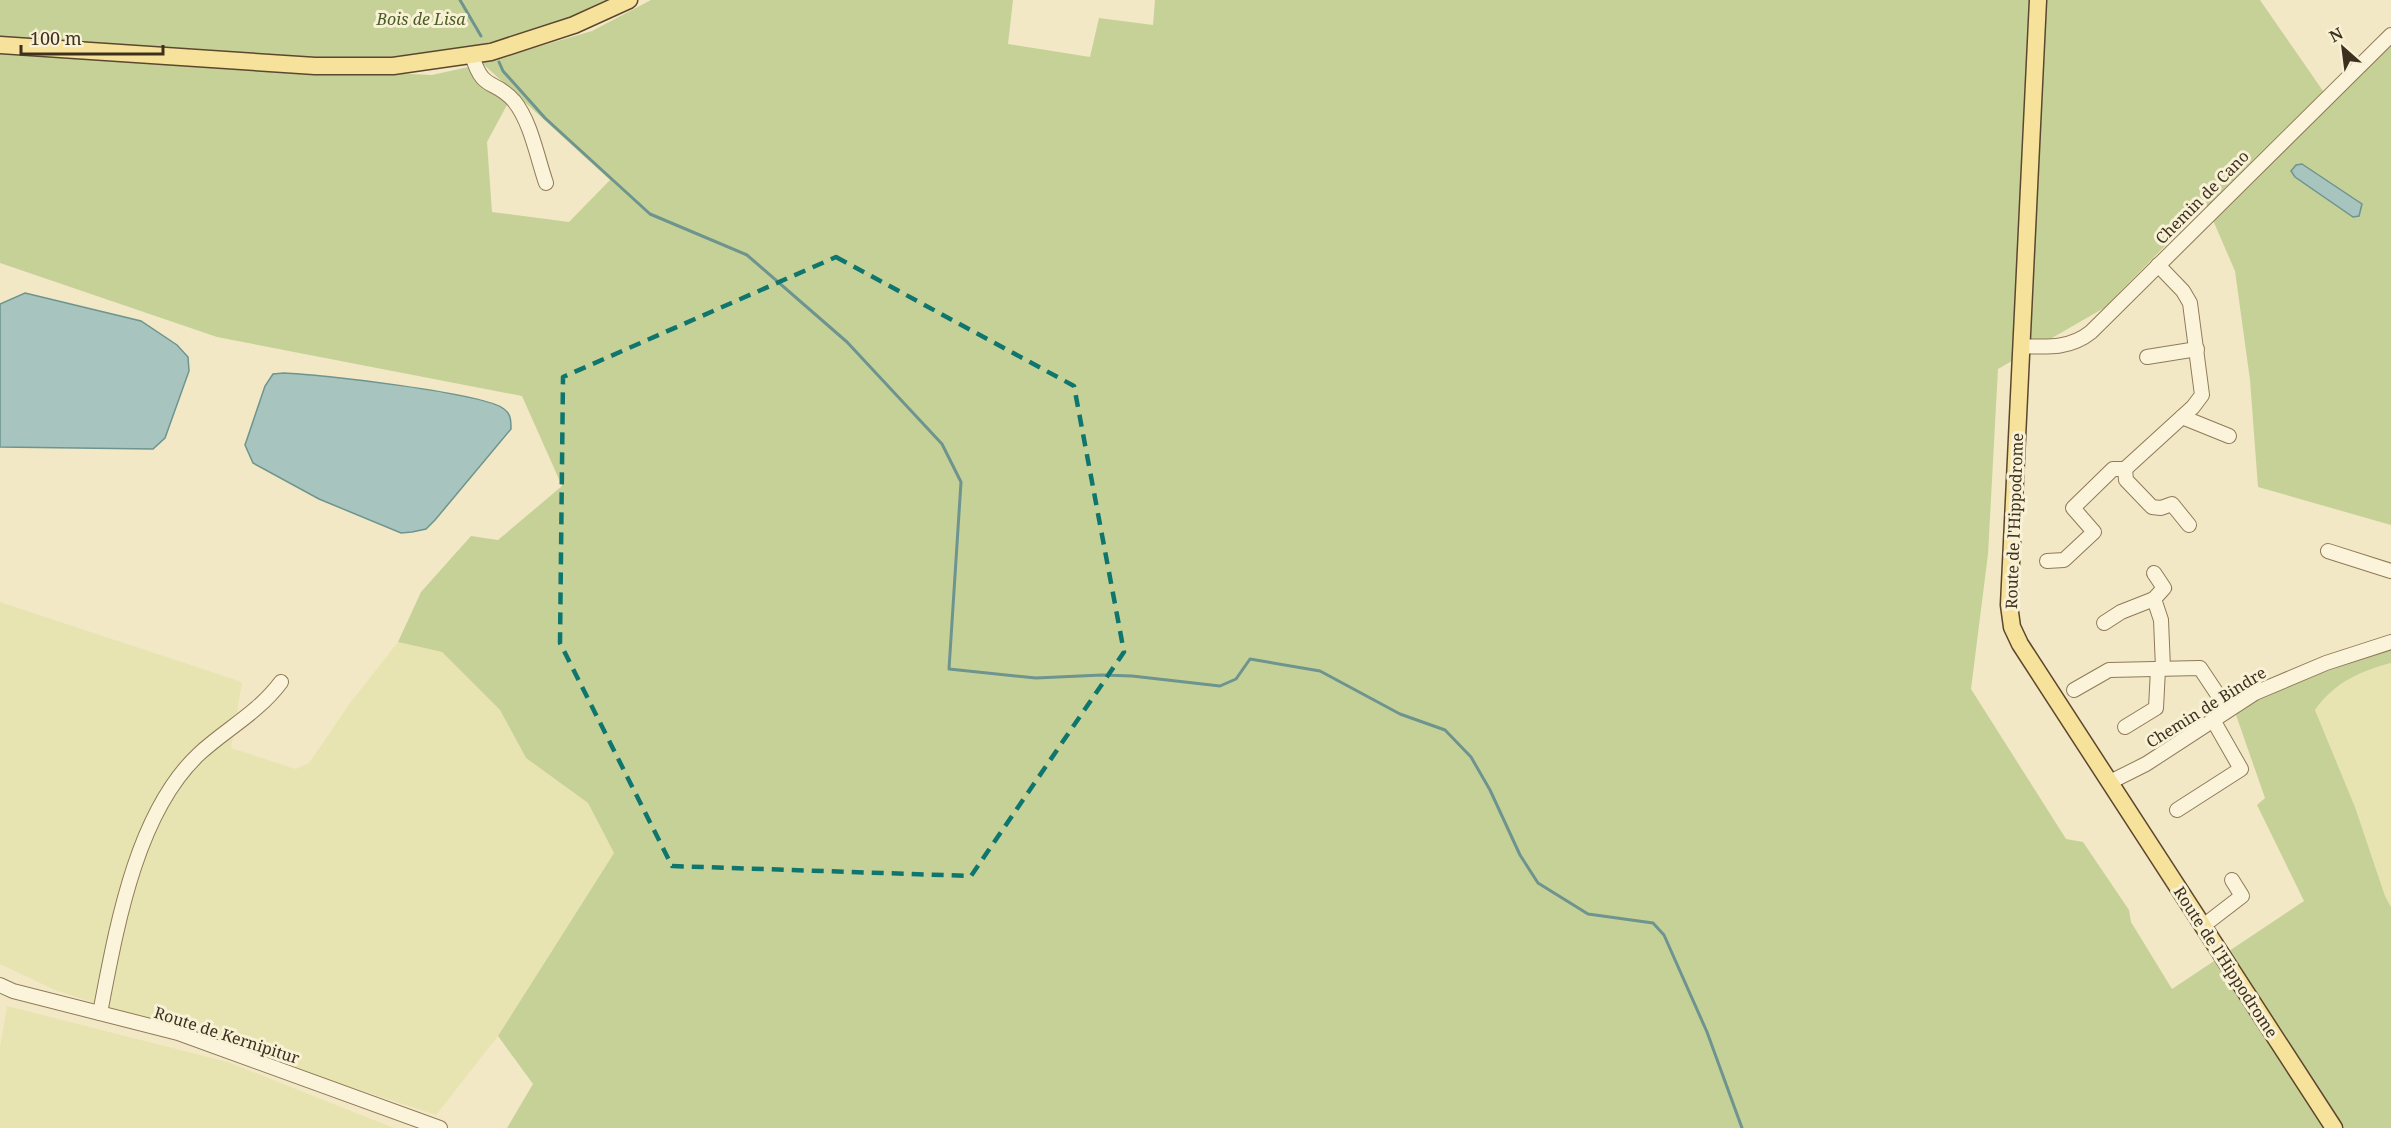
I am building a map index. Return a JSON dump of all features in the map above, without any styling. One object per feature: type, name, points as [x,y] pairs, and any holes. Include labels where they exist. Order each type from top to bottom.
[{"type":"main road","points":[[0,45],[359,68],[393,66],[472,55],[538,38],[629,0]]},
{"type":"main road","name":"Route de l'Hippodrome","points":[[2038,0],[2009,605],[2012,627],[2020,644],[2334,1128]]},
{"type":"street","name":"Chemin de Cano","points":[[2021,346],[2055,347],[2076,343],[2091,332],[2391,35]]},
{"type":"street","points":[[472,55],[477,72],[483,81],[504,92],[521,114],[546,183]]},
{"type":"street","points":[[2047,561],[2064,560],[2094,532],[2073,508],[2113,469],[2125,470],[2182,417],[2202,395],[2190,303],[2183,291],[2158,265]]},
{"type":"street","points":[[2147,357],[2197,349]]},
{"type":"street","points":[[2182,417],[2229,436]]},
{"type":"street","points":[[2125,470],[2126,480],[2152,507],[2161,508],[2172,504],[2188,525]]},
{"type":"street","points":[[2328,551],[2391,571]]},
{"type":"street","points":[[2104,623],[2121,612],[2154,599],[2164,588],[2154,573]]},
{"type":"street","points":[[2125,727],[2156,708],[2161,620],[2154,599]]},
{"type":"street","name":"Chemin de Bindre","points":[[2110,782],[2146,764],[2228,710],[2285,678],[2391,642]]},
{"type":"street","points":[[2074,690],[2109,670],[2200,668],[2228,710]]},
{"type":"street","points":[[100,1013],[131,877],[147,834],[170,791],[198,755],[266,702],[281,682]]},
{"type":"street","points":[[2177,810],[2241,769],[2213,720]]},
{"type":"street","points":[[2203,926],[2242,896],[2232,880]]},
{"type":"street","name":"Route de Kernipitur","points":[[0,985],[13,991],[234,1051],[440,1128]]},
{"type":"highlighted area","points":[[836,257],[1074,386],[1124,652],[971,876],[672,866],[560,643],[563,377]]},
{"type":"shaded area","points":[[0,602],[242,682],[231,748],[296,769],[309,763],[350,703],[398,642],[442,652],[500,710],[526,758],[588,803],[614,853],[498,1036],[436,1115],[55,990],[0,964]]},
{"type":"shaded area","points":[[2391,663],[2391,907],[2385,896],[2355,807],[2315,710],[2328,692],[2364,670]]},
{"type":"shaded area","points":[[7,1006],[228,1062],[394,1128],[0,1128],[0,1047]]},
{"type":"green space","name":"Bois de Lisa","points":[[0,0],[620,0],[538,32],[427,56],[348,60],[0,38]]},
{"type":"green space","points":[[651,0],[1013,0],[1008,44],[1090,57],[1099,18],[1153,25],[1155,0],[2260,0],[2332,104],[2391,45],[2391,525],[2258,487],[2250,380],[2235,271],[2206,204],[2104,308],[1998,369],[1988,554],[1971,689],[2066,839],[2083,842],[2129,910],[2131,922],[2172,989],[2304,901],[2257,805],[2265,798],[2236,715],[2277,688],[2391,649],[2391,663],[2348,679],[2331,692],[2315,710],[2355,807],[2385,896],[2391,907],[2391,1128],[507,1128],[533,1084],[498,1036],[614,853],[588,803],[526,758],[500,710],[442,652],[398,642],[421,592],[471,536],[498,540],[562,486],[522,396],[217,337],[0,263],[0,54],[432,75],[468,67],[479,82],[508,103],[487,142],[492,212],[569,222],[610,180],[482,63],[592,31]]},
{"type":"water","points":[[2302,164],[2362,204],[2359,216],[2353,217],[2295,177],[2291,171],[2296,165]]},
{"type":"water","points":[[25,293],[141,321],[177,345],[188,357],[189,371],[165,438],[153,449],[0,447],[0,304]]},
{"type":"water","points":[[284,373],[363,381],[466,397],[504,409],[511,420],[511,429],[426,529],[401,533],[319,499],[253,463],[245,445],[265,386],[273,374]]},
{"type":"waterway","points":[[460,0],[481,36]]},
{"type":"waterway","points":[[499,62],[503,71],[545,118],[650,214],[747,255],[847,342],[942,444],[961,482],[949,669],[1036,678],[1132,676],[1220,686],[1236,679],[1250,659],[1320,671],[1400,714],[1445,730],[1471,757],[1490,790],[1520,855],[1538,883],[1588,914],[1653,923],[1664,935],[1707,1032],[1742,1128]]}]
